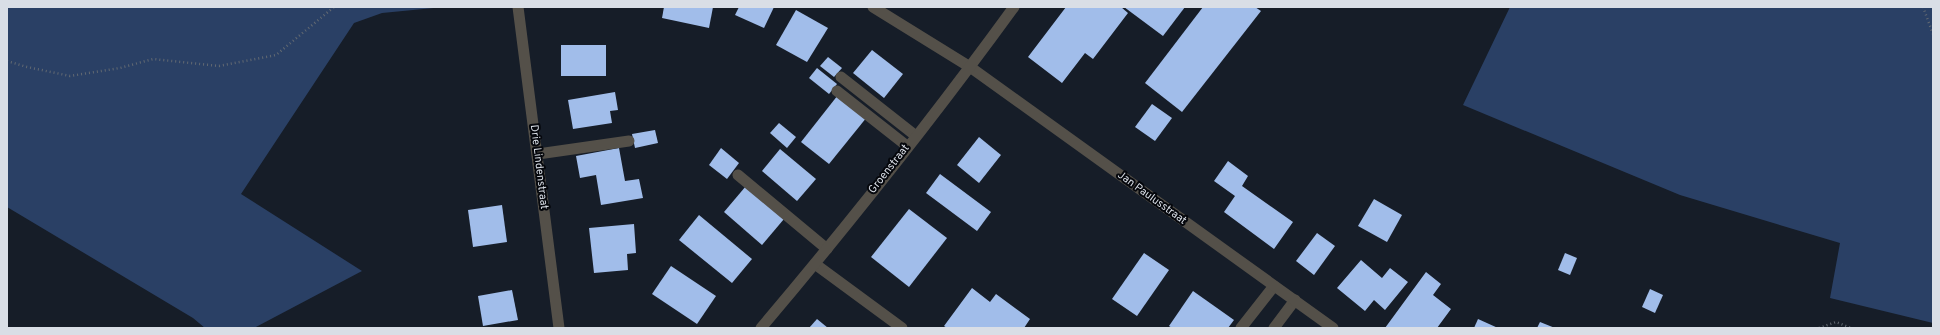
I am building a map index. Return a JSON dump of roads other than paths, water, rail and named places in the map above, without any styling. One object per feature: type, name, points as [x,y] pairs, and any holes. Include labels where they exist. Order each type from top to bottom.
[{"type":"street","name":"Drie Lindenstraat","points":[[518,7],[538,154],[559,328]]},
{"type":"street","name":"Jan Paulusstraat","points":[[873,7],[970,67],[1333,328]]},
{"type":"street","name":"Groenstraat","points":[[761,328],[827,249],[970,67],[1014,7]]},
{"type":"street","points":[[841,77],[916,136]]},
{"type":"street","points":[[837,91],[907,146]]},
{"type":"street","points":[[538,154],[629,141]]},
{"type":"street","points":[[738,175],[827,249]]},
{"type":"street","points":[[815,264],[902,328]]},
{"type":"street","points":[[1241,328],[1274,286]]},
{"type":"street","points":[[1274,328],[1295,300]]}]
